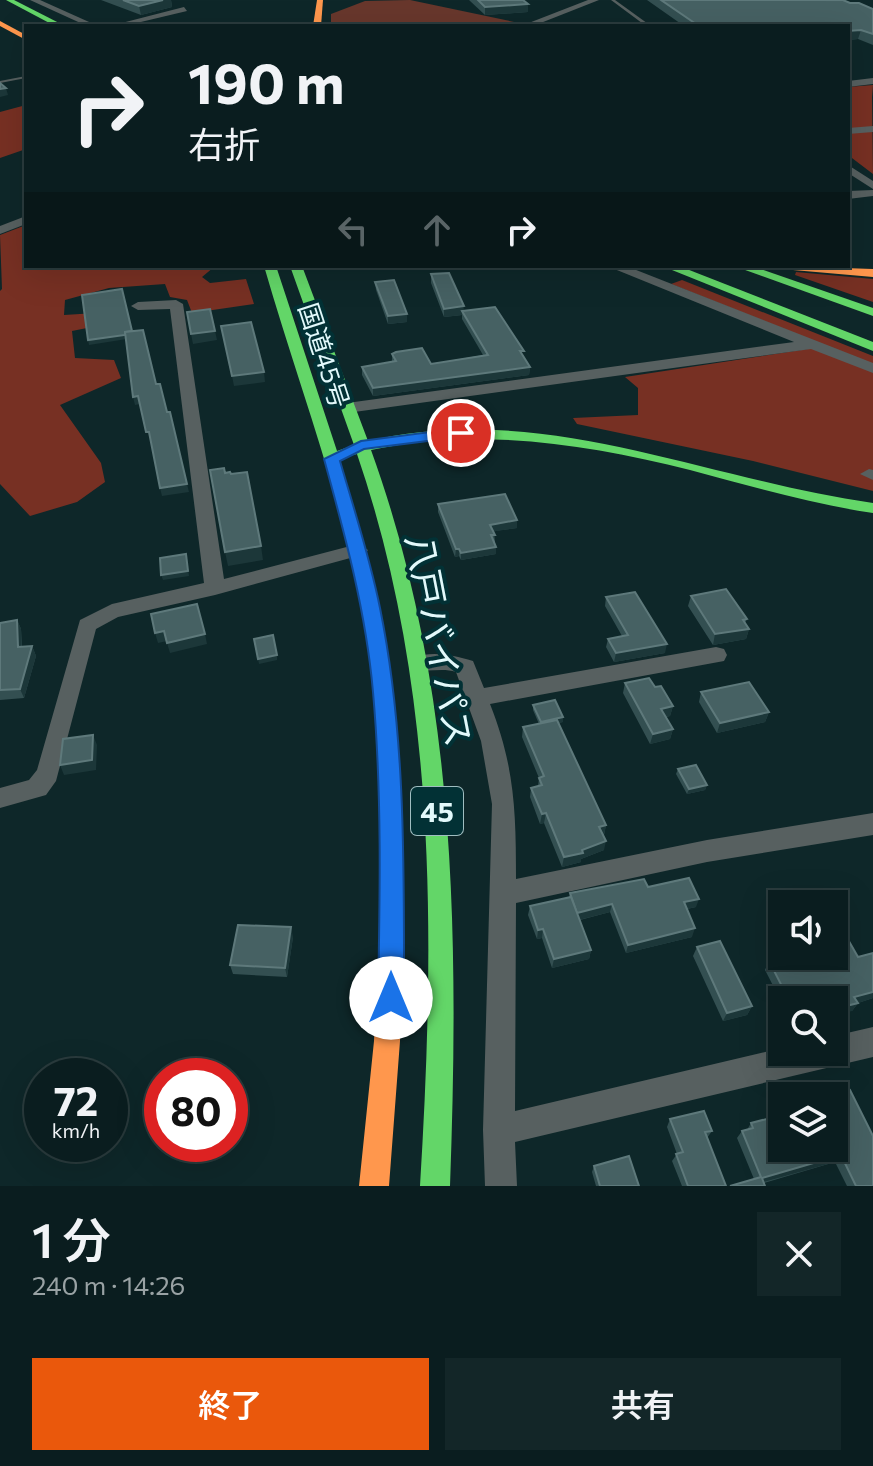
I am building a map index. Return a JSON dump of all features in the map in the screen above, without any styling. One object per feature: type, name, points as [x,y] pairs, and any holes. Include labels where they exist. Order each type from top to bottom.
[{"type":"main road","points":[[9,0],[57,24]]},
{"type":"main road","points":[[317,24],[320,0]]},
{"type":"main road","points":[[0,7],[35,24]]},
{"type":"main road","points":[[0,23],[24,37]]},
{"type":"main road","name":"国道45号","points":[[271,268],[331,459]]},
{"type":"main road","name":"国道45号","points":[[297,268],[364,454]]},
{"type":"main road","points":[[673,268],[873,347]]},
{"type":"main road","points":[[712,268],[873,324]]},
{"type":"main road","points":[[746,268],[873,312]]},
{"type":"main road","points":[[816,268],[873,273]]},
{"type":"main road","points":[[331,459],[461,433],[529,434],[585,443],[833,511]]},
{"type":"main road","points":[[364,454],[516,448],[642,474]]},
{"type":"main road","name":"八戸バイパス","points":[[364,454],[392,541],[421,663],[428,710],[442,873],[444,1052],[435,1186]]},
{"type":"main road","name":"八戸バイパス","points":[[331,459],[358,550],[383,691],[392,862],[391,998],[374,1186]]},
{"type":"main road","points":[[685,484],[873,526]]},
{"type":"main road","points":[[802,512],[873,510]]},
{"type":"street","points":[[34,0],[89,24]]},
{"type":"street","points":[[530,24],[595,0]]},
{"type":"street","points":[[122,24],[184,9]]},
{"type":"street","points":[[850,84],[873,81]]},
{"type":"street","points":[[850,131],[873,129]]},
{"type":"street","points":[[850,169],[873,186]]},
{"type":"street","points":[[850,195],[873,193]]},
{"type":"street","points":[[0,230],[24,221]]},
{"type":"street","points":[[619,268],[873,368]]},
{"type":"street","points":[[138,306],[176,304],[215,588]]},
{"type":"street","points":[[347,408],[814,344]]},
{"type":"street","points":[[0,798],[37,788],[48,774],[87,625],[112,611],[215,588],[358,550]]},
{"type":"street","points":[[477,698],[716,655]]},
{"type":"street","points":[[421,663],[447,661],[465,667],[493,741],[504,804],[499,1130],[501,1186]]},
{"type":"street","points":[[502,894],[707,851],[873,824]]},
{"type":"street","points":[[848,1047],[873,1042]]},
{"type":"street","points":[[499,1130],[768,1066]]},
{"type":"lane","points":[[613,0],[646,24]]},
{"type":"lane","points":[[0,82],[24,77]]},
{"type":"shaded area","points":[[410,0],[519,23],[331,23],[331,14],[365,1]]},
{"type":"shaded area","points":[[873,85],[873,174],[850,157],[850,87]]},
{"type":"shaded area","points":[[24,106],[24,150],[0,158],[0,112]]},
{"type":"shaded area","points":[[24,226],[24,268],[213,268],[202,277],[210,283],[246,279],[254,304],[192,313],[187,300],[170,297],[165,284],[109,288],[65,300],[64,315],[96,313],[97,326],[72,331],[75,358],[114,360],[121,378],[60,405],[101,463],[105,482],[77,502],[30,516],[0,484],[0,235]]},
{"type":"shaded area","points":[[796,272],[873,279],[873,302],[795,275]]},
{"type":"shaded area","points":[[682,280],[873,356],[873,491],[753,461],[577,424],[573,418],[638,415],[638,388],[625,377],[827,346],[671,284]]},
{"type":"building","points":[[123,0],[163,0],[139,6]]},
{"type":"building","points":[[478,0],[523,0],[528,4],[485,7]]},
{"type":"building","points":[[661,0],[843,0],[873,9],[873,34],[850,31],[850,24],[696,24]]},
{"type":"building","points":[[449,273],[464,306],[444,309],[431,274]]},
{"type":"building","points":[[394,280],[407,314],[388,316],[375,282]]},
{"type":"building","points":[[122,289],[132,331],[125,332],[125,335],[88,340],[82,295]]},
{"type":"building","points":[[495,307],[524,351],[520,351],[530,367],[373,388],[362,367],[396,361],[392,354],[396,352],[422,348],[431,364],[488,355],[462,311]]},
{"type":"building","points":[[210,309],[215,331],[191,334],[187,312]]},
{"type":"building","points":[[251,322],[264,372],[232,376],[221,326]]},
{"type":"building","points":[[143,330],[156,384],[160,384],[167,412],[170,412],[187,484],[160,488],[149,432],[146,432],[138,396],[133,397],[125,332]]},
{"type":"building","points":[[224,468],[225,473],[247,472],[261,546],[225,552],[210,470]]},
{"type":"building","points":[[505,494],[517,520],[490,525],[496,547],[461,553],[456,549],[438,504]]},
{"type":"building","points":[[186,554],[188,571],[161,575],[160,558]]},
{"type":"building","points":[[726,589],[747,619],[743,620],[749,629],[715,634],[691,596]]},
{"type":"building","points":[[635,592],[667,644],[616,653],[608,639],[628,635],[606,597]]},
{"type":"building","points":[[197,604],[205,634],[167,643],[164,631],[155,633],[151,614]]},
{"type":"building","points":[[17,620],[18,647],[32,646],[20,689],[0,690],[0,623]]},
{"type":"building","points":[[273,635],[277,655],[258,659],[254,639]]},
{"type":"building","points":[[649,678],[655,687],[661,686],[673,706],[661,709],[673,729],[653,734],[625,683]]},
{"type":"building","points":[[749,682],[769,712],[720,723],[701,692]]},
{"type":"building","points":[[555,700],[563,717],[541,722],[533,705]]},
{"type":"building","points":[[557,720],[606,825],[599,827],[606,841],[582,850],[583,853],[564,857],[546,813],[542,814],[531,788],[542,785],[539,778],[544,776],[523,727]]},
{"type":"building","points":[[93,735],[92,760],[60,765],[63,739]]},
{"type":"building","points":[[696,765],[707,785],[689,789],[678,769]]},
{"type":"building","points":[[689,878],[699,899],[684,902],[695,928],[628,945],[612,904],[577,913],[570,893],[644,879],[648,887]]},
{"type":"building","points":[[571,897],[591,950],[554,959],[543,929],[538,930],[530,906]]},
{"type":"building","points":[[238,925],[291,927],[285,968],[230,965]]},
{"type":"building","points":[[848,940],[858,957],[873,953],[873,992],[854,997],[858,1003],[848,1006],[848,986],[782,986],[774,970],[848,970]]},
{"type":"building","points":[[720,941],[752,1006],[727,1013],[697,947]]},
{"type":"building","points":[[850,1090],[873,1136],[873,1186],[856,1186],[844,1162],[848,1162]]},
{"type":"building","points":[[704,1111],[712,1131],[705,1132],[726,1186],[688,1186],[676,1154],[683,1152],[670,1119]]},
{"type":"building","points":[[768,1119],[768,1162],[817,1162],[762,1178],[765,1186],[730,1186],[761,1177],[742,1131],[753,1128],[751,1123]]},
{"type":"building","points":[[629,1156],[639,1186],[600,1186],[594,1166]]},
{"type":"traffic: fast","points":[[9,0],[57,24]]},
{"type":"traffic: fast","points":[[271,268],[351,523],[371,610],[383,691],[390,774],[391,938]]},
{"type":"traffic: fast","points":[[297,268],[382,506],[411,620],[424,700],[434,781],[442,943],[435,1186]]},
{"type":"traffic: fast","points":[[673,268],[873,347]]},
{"type":"traffic: fast","points":[[746,268],[873,312]]},
{"type":"traffic: fast","points":[[340,455],[373,445],[429,437],[505,435],[543,438],[619,450],[873,508]]},
{"type":"traffic: slow","points":[[317,24],[320,0]]},
{"type":"traffic: slow","points":[[0,23],[24,37]]},
{"type":"traffic: slow","points":[[816,268],[873,273]]},
{"type":"traffic: slow","points":[[374,1186],[387,1041],[391,938]]},
{"type":"route","points":[[391,998],[392,862],[383,691],[358,550],[331,459],[361,445],[461,433]]}]
